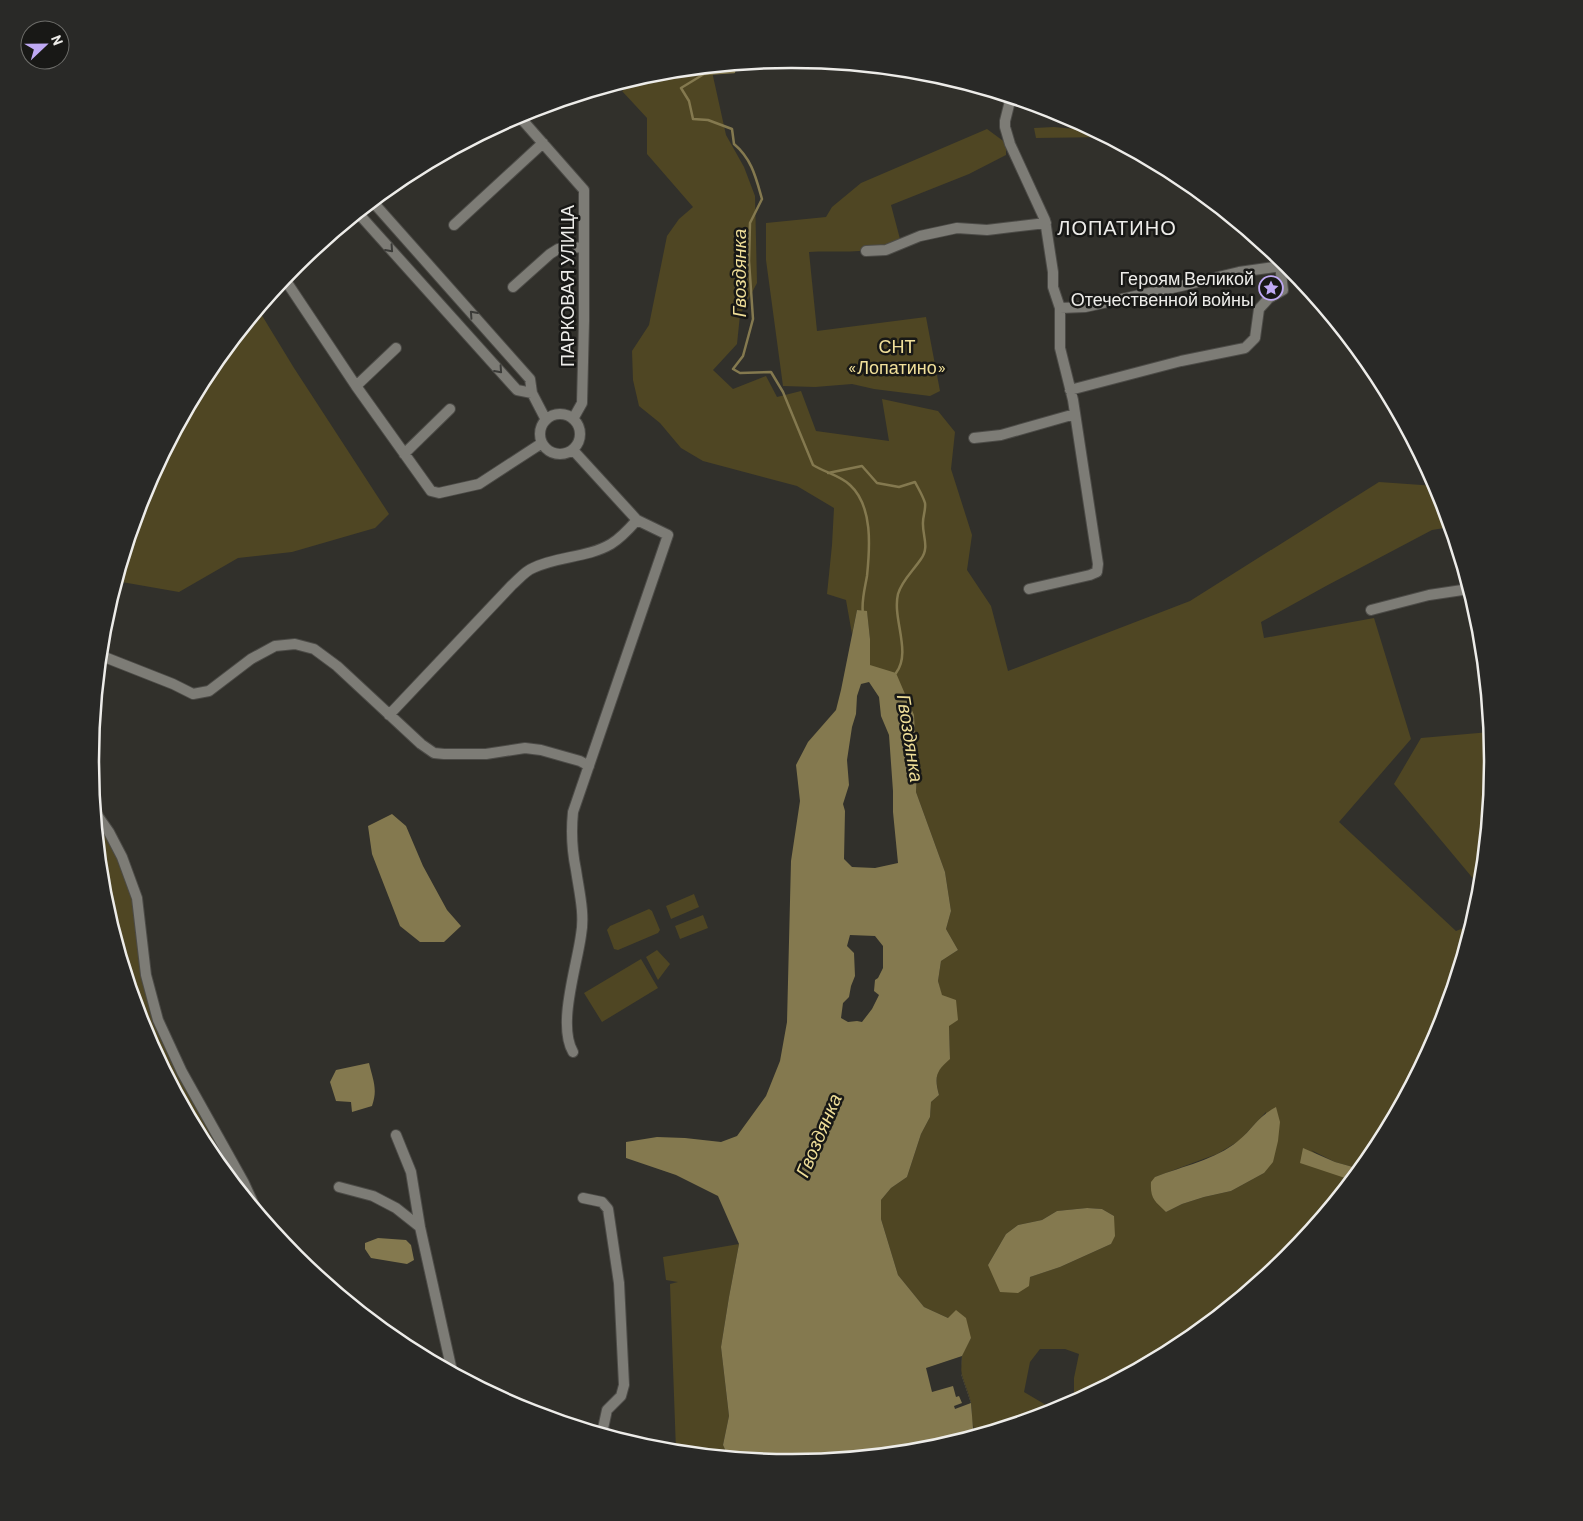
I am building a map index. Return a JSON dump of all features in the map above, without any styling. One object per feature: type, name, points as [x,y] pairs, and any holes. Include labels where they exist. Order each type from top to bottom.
[{"type":"street","points":[[1010,103],[1005,127],[1010,144],[1046,223],[1053,272],[1053,287],[1060,308],[1060,348],[1073,400],[1098,564],[1097,572],[1090,575],[1029,589]]},
{"type":"street","name":"ПАРКОВАЯ УЛИЦА","points":[[523,121],[584,190],[582,403],[573,419]]},
{"type":"street","points":[[454,225],[543,143]]},
{"type":"street","points":[[377,206],[530,379],[532,393],[546,420]]},
{"type":"street","points":[[362,217],[517,390],[532,393]]},
{"type":"street","points":[[866,251],[886,250],[920,236],[957,228],[987,230],[1046,223]]},
{"type":"street","points":[[513,286],[558,249],[584,247]]},
{"type":"street","points":[[1060,308],[1085,307],[1276,264]]},
{"type":"street","points":[[1070,390],[1181,361],[1246,348],[1255,338],[1259,309],[1269,298],[1283,290],[1283,271]]},
{"type":"street","points":[[288,284],[356,386],[431,490],[439,493],[479,484],[542,443]]},
{"type":"street","points":[[356,386],[396,348]]},
{"type":"street","points":[[404,454],[450,409]]},
{"type":"street","points":[[562,414],[573,419],[580,430],[580,439],[573,450],[563,455],[554,454],[547,450],[542,443],[540,430],[546,420],[555,415],[562,414]]},
{"type":"street","points":[[974,438],[1001,435],[1075,414]]},
{"type":"street","points":[[573,450],[637,520],[668,536],[574,810],[572,845],[582,914],[582,934],[572,983],[568,1019],[569,1046],[574,1052]]},
{"type":"street","points":[[389,715],[512,585],[530,569],[549,561],[595,550],[610,544],[625,533],[637,520]]},
{"type":"street","points":[[1371,610],[1429,595],[1463,590]]},
{"type":"street","points":[[106,658],[173,684],[193,694],[209,691],[251,659],[274,646],[295,644],[314,649],[337,666],[421,744],[434,753],[450,755],[486,754],[525,748],[541,750],[580,761],[589,766]]},
{"type":"street","points":[[101,821],[122,857],[137,898],[146,975],[158,1020],[182,1072],[246,1187]]},
{"type":"street","points":[[396,1135],[411,1172],[420,1228],[450,1364]]},
{"type":"street","points":[[339,1187],[373,1196],[396,1208],[420,1228]]},
{"type":"street","points":[[582,1198],[602,1202],[608,1209],[619,1283],[624,1385],[621,1396],[607,1410],[603,1427]]},
{"type":"green space","points":[[712,72],[726,135],[744,167],[755,196],[757,283],[740,315],[737,344],[713,370],[733,389],[766,376],[777,397],[801,391],[816,431],[889,441],[882,399],[938,411],[955,432],[951,469],[972,535],[967,570],[991,606],[1008,671],[1190,601],[1379,482],[1428,485],[1444,528],[1432,530],[1261,622],[1264,638],[1374,618],[1411,739],[1339,822],[1456,931],[1464,928],[1448,983],[1432,1026],[1413,1067],[1392,1107],[1368,1146],[1352,1167],[1335,1162],[1311,1150],[1345,1177],[1313,1217],[1282,1251],[1248,1282],[1177,1337],[1138,1361],[1074,1393],[1074,1378],[1079,1354],[1065,1349],[1040,1349],[1030,1362],[1024,1392],[1046,1405],[974,1429],[970,1397],[961,1368],[962,1356],[971,1338],[948,1318],[924,1307],[898,1275],[881,1219],[881,1200],[891,1188],[907,1177],[921,1134],[930,1117],[931,1102],[939,1095],[937,1074],[950,1058],[949,1026],[938,981],[941,961],[958,950],[946,929],[951,911],[945,872],[916,792],[915,747],[869,665],[870,639],[867,612],[857,610],[852,634],[846,600],[827,594],[834,508],[797,486],[703,461],[681,448],[660,423],[639,406],[633,380],[632,351],[649,325],[667,236],[679,219],[693,207],[647,154],[647,118],[622,91],[629,87],[656,81]],"holes":[[[1266,1112],[1264,1173],[1231,1191],[1182,1204],[1166,1212],[1155,1177],[1217,1154],[1239,1141]],[[1087,1208],[1102,1209],[1114,1216],[1111,1244],[1060,1267],[1030,1277],[988,1265],[1006,1234],[1018,1225],[1042,1220],[1057,1211]]]},
{"type":"green space","points":[[1054,127],[1077,129],[1094,137],[1036,138],[1034,128]]},
{"type":"green space","name":"СНТ «Лопатино»","points":[[987,129],[1006,143],[1006,155],[969,174],[891,205],[900,239],[880,248],[869,250],[809,252],[817,331],[926,317],[940,391],[930,396],[874,389],[852,384],[815,387],[783,386],[766,260],[766,223],[826,217],[832,207],[861,183]]},
{"type":"green space","points":[[261,315],[389,514],[375,528],[292,552],[238,558],[179,592],[122,582],[151,495],[170,454],[191,414],[215,375]]},
{"type":"green space","points":[[1483,733],[1483,806],[1479,851],[1474,880],[1394,784],[1421,738]]},
{"type":"green space","points":[[100,809],[117,835],[141,898],[149,971],[161,1017],[182,1065],[238,1163],[257,1200],[215,1146],[191,1107],[151,1026],[122,940],[104,851]]},
{"type":"green space","points":[[694,894],[699,907],[671,919],[666,906]]},
{"type":"green space","points":[[649,909],[652,911],[660,930],[658,933],[618,950],[614,949],[607,930],[610,926]]},
{"type":"green space","points":[[703,915],[708,928],[680,939],[675,926]]},
{"type":"green space","points":[[657,950],[670,964],[658,980],[646,957]]},
{"type":"green space","points":[[641,959],[658,988],[602,1022],[584,993]]},
{"type":"green space","points":[[739,1244],[721,1347],[729,1416],[723,1445],[725,1450],[676,1444],[670,1284],[678,1282],[666,1280],[663,1257]]},
{"type":"water","points":[[857,610],[867,611],[870,665],[896,673],[914,715],[917,771],[916,792],[945,872],[951,911],[946,929],[958,950],[941,961],[938,981],[942,995],[956,1000],[958,1020],[949,1026],[950,1059],[937,1075],[939,1095],[931,1102],[930,1117],[921,1134],[907,1177],[891,1188],[881,1200],[881,1219],[898,1275],[924,1307],[948,1318],[956,1310],[966,1318],[971,1338],[962,1356],[961,1374],[971,1403],[974,1429],[882,1448],[837,1452],[792,1454],[725,1450],[723,1445],[729,1416],[721,1347],[739,1244],[718,1196],[676,1175],[626,1158],[626,1142],[657,1137],[721,1142],[737,1136],[766,1096],[780,1061],[787,1022],[791,861],[800,801],[796,765],[808,742],[836,710]],"holes":[[[869,682],[879,697],[881,716],[889,735],[898,863],[875,868],[852,867],[844,859],[845,811],[843,804],[849,785],[847,760],[856,714],[857,696],[861,684]],[[850,935],[875,936],[883,946],[883,968],[875,980],[874,991],[879,995],[872,1009],[862,1022],[848,1022],[841,1018],[843,1003],[849,997],[855,976],[854,953],[847,946]]]},
{"type":"water","points":[[392,814],[406,826],[423,866],[447,910],[461,926],[444,942],[420,942],[400,926],[372,854],[368,826]]},
{"type":"water","points":[[369,1063],[375,1089],[372,1106],[352,1112],[351,1102],[336,1101],[330,1082],[336,1070]]},
{"type":"water","points":[[1276,1107],[1280,1122],[1278,1141],[1273,1162],[1264,1173],[1231,1191],[1182,1204],[1166,1212],[1156,1202],[1152,1196],[1151,1188],[1151,1182],[1155,1177],[1209,1158],[1229,1148],[1243,1137],[1264,1115]]},
{"type":"water","points":[[1303,1148],[1335,1162],[1352,1167],[1344,1178],[1300,1163]]},
{"type":"water","points":[[1087,1208],[1102,1209],[1114,1216],[1115,1236],[1111,1244],[1060,1267],[1030,1277],[1029,1286],[1018,1293],[1000,1292],[988,1265],[1006,1234],[1018,1225],[1042,1220],[1057,1211]]},
{"type":"water","points":[[378,1238],[406,1240],[411,1245],[414,1260],[407,1264],[371,1258],[365,1249],[365,1243]]},
{"type":"pier","points":[[962,1356],[961,1374],[971,1403],[955,1409],[954,1406],[962,1403],[959,1396],[956,1397],[953,1386],[932,1392],[926,1368]]},
{"type":"waterway","name":"Гвоздянка","points":[[734,70],[734,72],[704,74],[681,88],[689,101],[693,119],[708,120],[732,129],[734,144],[749,162],[762,199],[750,223],[749,261],[753,319],[743,356],[733,369],[740,373],[771,372],[783,392],[813,465],[850,485],[863,504],[869,540],[863,614]]},
{"type":"waterway","points":[[828,473],[862,466],[877,483],[899,487],[915,482],[924,500],[924,554],[902,584],[898,594],[897,614],[902,655],[896,673]]},
{"type":"place","name":"Героям Великой Отечественной войны","points":[[1271,288]]},
{"type":"district","name":"ЛОПАТИНО","points":[[1117,227]]}]
